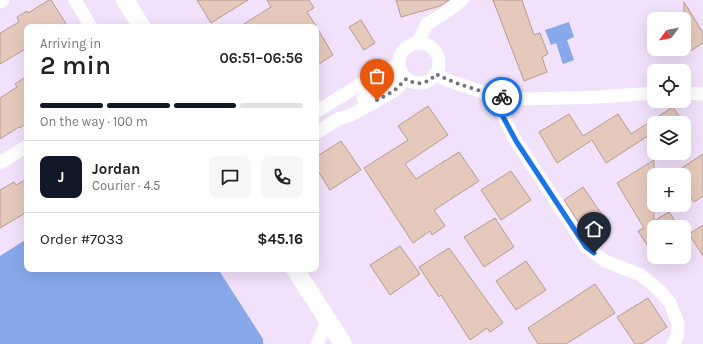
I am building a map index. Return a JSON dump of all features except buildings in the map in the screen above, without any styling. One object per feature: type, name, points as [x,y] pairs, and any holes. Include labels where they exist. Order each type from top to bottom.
[{"type":"street","points":[[75,0],[89,24]]},
{"type":"street","points":[[125,0],[140,24]]},
{"type":"street","points":[[418,42],[427,24],[462,0]]},
{"type":"street","points":[[319,131],[343,116],[351,115],[394,91],[404,82],[425,83],[433,78],[439,65],[437,54],[430,46],[418,42],[407,46],[403,50],[398,60],[398,66],[404,82]]},
{"type":"street","points":[[319,110],[377,74],[398,66]]},
{"type":"street","points":[[436,74],[492,95],[527,99],[597,97],[647,93]]},
{"type":"street","points":[[691,93],[703,92]]},
{"type":"street","points":[[502,96],[501,113],[516,141],[586,247],[605,261],[641,275],[660,291],[675,312],[678,323],[675,341]]},
{"type":"street","points":[[0,163],[24,148]]},
{"type":"street","points":[[296,272],[344,344]]},
{"type":"street","points":[[317,344],[327,319]]},
{"type":"water","points":[[569,22],[574,37],[567,40],[574,60],[563,64],[556,43],[551,45],[545,30]]},
{"type":"water","points":[[24,241],[24,272],[220,272],[263,339],[263,344],[0,344],[0,256]]},
{"type":"way so far","points":[[377,100],[394,91],[402,85],[406,79],[420,84],[429,81],[436,74],[446,80],[502,97]]},
{"type":"route","points":[[502,97],[501,113],[516,141],[586,247],[594,253]]}]
